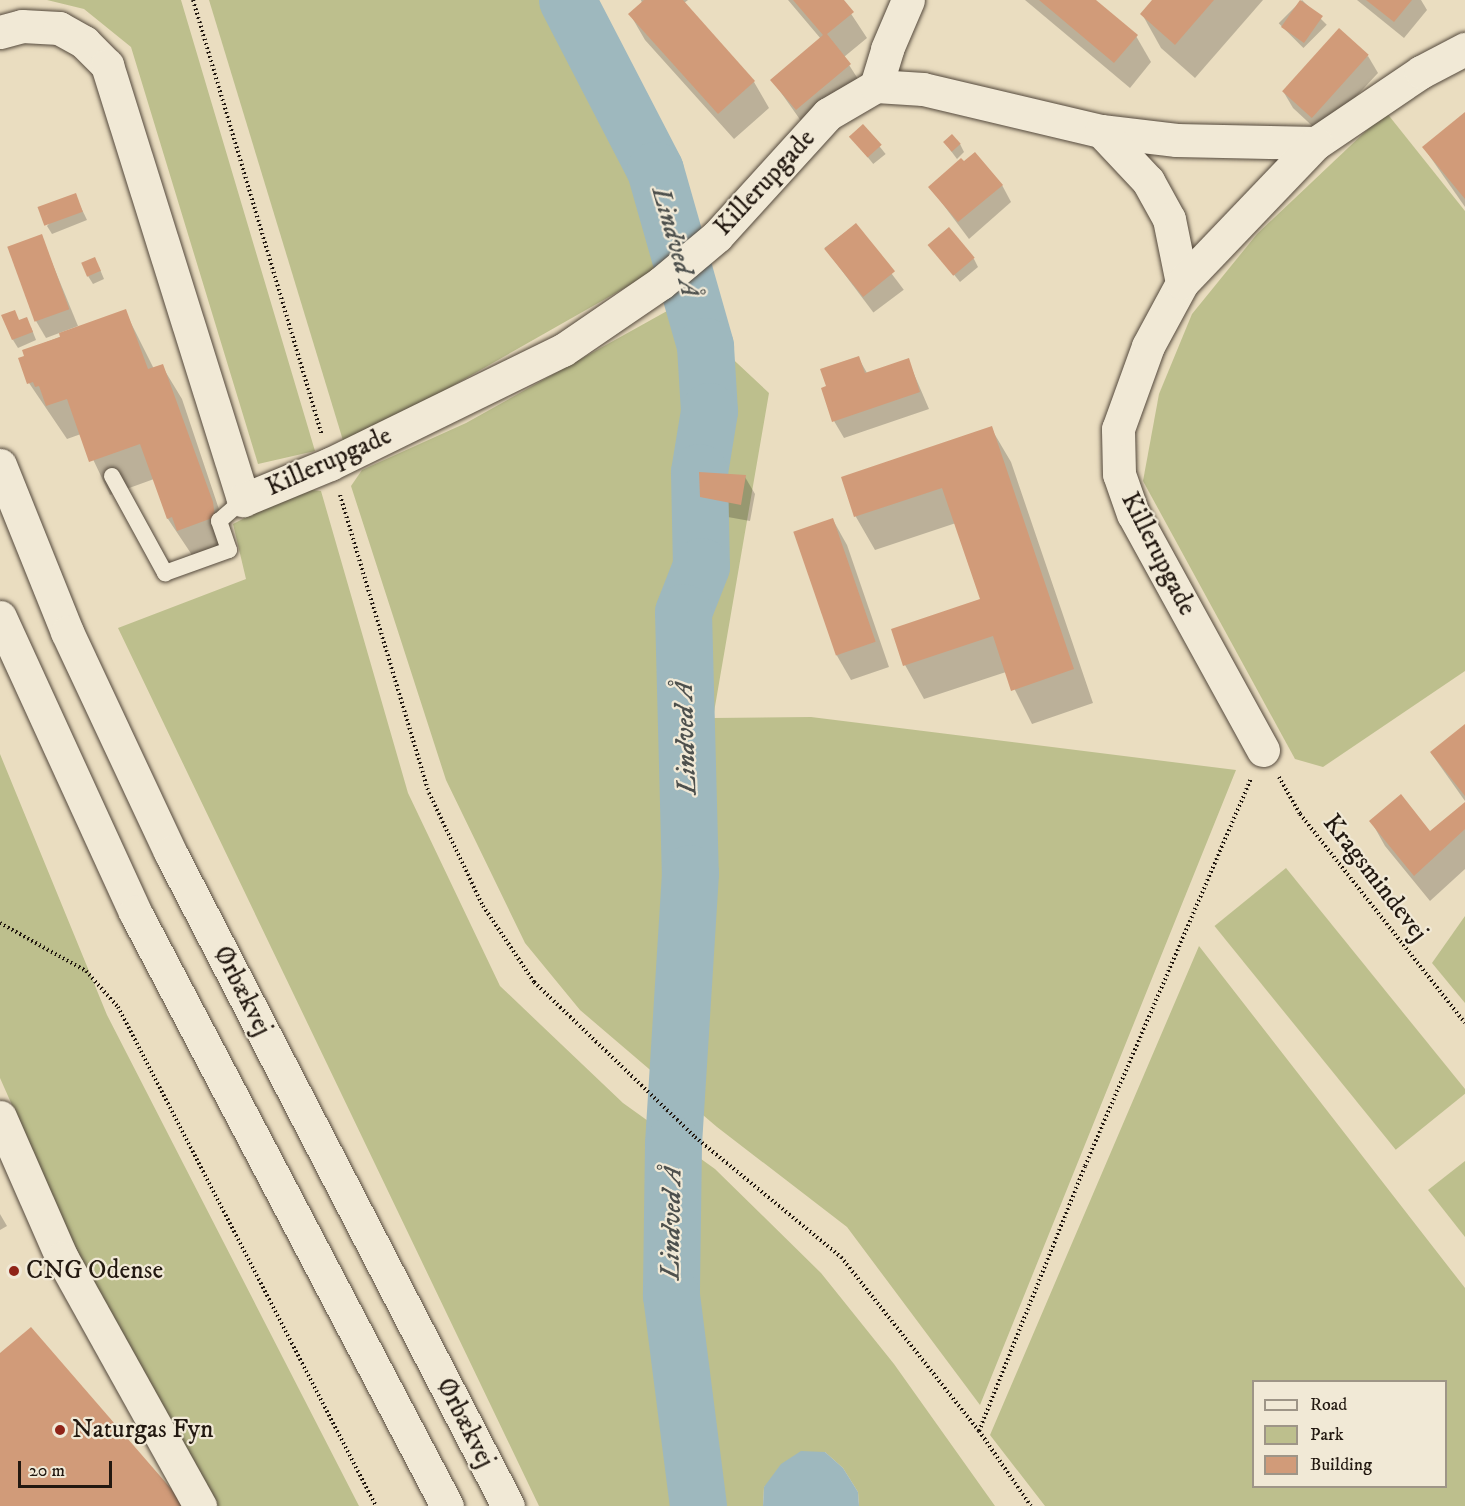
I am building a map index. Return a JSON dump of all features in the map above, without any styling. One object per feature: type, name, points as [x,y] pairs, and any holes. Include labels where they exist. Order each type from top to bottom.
[{"type":"street","points":[[908,0],[887,49],[876,86],[923,89],[1101,131],[1176,140],[1316,143]]},
{"type":"street","name":"Killerupgade","points":[[0,32],[22,26],[59,28],[84,42],[107,65],[243,500],[330,464],[563,350],[662,283],[717,236],[828,114],[876,86]]},
{"type":"street","name":"Killerupgade","points":[[1263,750],[1133,514],[1119,474],[1118,429],[1148,346],[1182,283],[1316,143],[1421,72],[1465,49]]},
{"type":"street","points":[[1101,131],[1148,182],[1168,219],[1182,283]]},
{"type":"street","name":"Ørbækvej","points":[[0,465],[67,632],[170,852],[508,1506]]},
{"type":"street","name":"Ørbækvej","points":[[0,617],[135,912],[447,1506]]},
{"type":"street","points":[[0,1117],[62,1258],[200,1506]]},
{"type":"lane","points":[[112,476],[165,573],[230,550],[219,521],[243,500]]},
{"type":"path","points":[[193,0],[429,793],[483,906],[534,982],[695,1137],[841,1257],[979,1431],[1031,1506]]},
{"type":"path","points":[[979,1431],[1085,1166],[1263,750]]},
{"type":"path","name":"Kragsmindevej","points":[[1263,750],[1300,814],[1465,1023]]},
{"type":"path","points":[[0,923],[86,971],[118,1007],[376,1506]]},
{"type":"green space","points":[[47,0],[181,0],[315,451],[258,464],[131,47],[84,9]]},
{"type":"green space","points":[[209,0],[580,0],[674,260],[345,447]]},
{"type":"green space","points":[[1386,112],[1465,211],[1465,671],[1323,767],[1295,759],[1143,481],[1159,394],[1192,314],[1257,234]]},
{"type":"green space","points":[[676,306],[769,393],[713,718],[811,717],[1236,770],[980,1405],[847,1227],[717,1127],[580,1010],[525,943],[446,780],[351,486],[362,470],[466,423]]},
{"type":"green space","points":[[302,489],[321,491],[408,793],[500,986],[623,1103],[715,1169],[821,1273],[894,1364],[995,1506],[859,1506],[858,1492],[843,1468],[825,1452],[764,1487],[763,1506],[539,1506],[118,628],[246,579],[233,524]]},
{"type":"green space","points":[[0,754],[107,1015],[359,1506],[213,1506],[95,1292],[0,1078]]},
{"type":"green space","points":[[1286,868],[1465,1089],[1465,1094],[1396,1150],[1215,926]]},
{"type":"green space","points":[[1465,916],[1465,1003],[1432,963]]},
{"type":"green space","points":[[1199,946],[1465,1288],[1465,1506],[1045,1506],[990,1435]]},
{"type":"green space","points":[[1465,1161],[1465,1237],[1428,1190]]},
{"type":"water","points":[[801,1451],[825,1452],[843,1468],[858,1492],[859,1506],[763,1506],[764,1487],[781,1464]]},
{"type":"building","points":[[644,0],[683,0],[755,81],[718,114],[628,14]]},
{"type":"building","points":[[793,0],[844,0],[854,12],[827,34],[851,64],[796,110],[770,80],[823,35]]},
{"type":"building","points":[[1039,0],[1096,0],[1138,35],[1114,63]]},
{"type":"building","points":[[1152,0],[1214,0],[1175,45],[1140,14]]},
{"type":"building","points":[[1300,0],[1323,16],[1304,43],[1281,27]]},
{"type":"building","points":[[1366,0],[1412,0],[1394,22]]},
{"type":"building","points":[[1339,28],[1369,55],[1312,118],[1282,91]]},
{"type":"building","points":[[1465,112],[1465,199],[1422,147]]},
{"type":"building","points":[[863,124],[882,145],[868,158],[849,137]]},
{"type":"building","points":[[952,134],[961,144],[952,152],[943,142]]},
{"type":"building","points":[[975,152],[1003,185],[958,222],[928,187],[961,158],[964,161]]},
{"type":"building","points":[[76,193],[83,212],[44,226],[37,207]]},
{"type":"building","points":[[856,223],[895,271],[863,297],[824,249]]},
{"type":"building","points":[[949,227],[975,258],[953,276],[928,245]]},
{"type":"building","points":[[42,234],[69,309],[35,322],[7,247]]},
{"type":"building","points":[[95,257],[101,271],[87,277],[81,263]]},
{"type":"building","points":[[126,309],[148,369],[163,364],[213,502],[215,517],[177,531],[172,517],[167,519],[140,444],[89,462],[67,399],[46,406],[39,386],[35,387],[33,382],[27,384],[18,358],[24,356],[22,350],[60,337],[59,333]]},
{"type":"building","points":[[15,310],[19,320],[27,317],[33,332],[12,340],[1,315]]},
{"type":"building","points":[[859,356],[865,373],[909,358],[920,392],[832,422],[821,388],[826,386],[820,369]]},
{"type":"building","points":[[992,426],[1074,669],[1011,691],[993,636],[903,666],[891,629],[980,599],[942,488],[854,517],[841,477]]},
{"type":"building","points":[[699,472],[746,475],[741,505],[700,497]]},
{"type":"building","points":[[833,518],[876,642],[836,656],[793,532]]},
{"type":"building","points":[[1465,724],[1465,796],[1430,752]]},
{"type":"building","points":[[1401,794],[1430,831],[1465,802],[1465,829],[1414,876],[1369,821]]},
{"type":"building","name":"Naturgas Fyn","points":[[31,1327],[186,1506],[0,1506],[0,1353]]},
{"type":"waterway","name":"Lindved Å","points":[[567,0],[655,170],[705,346],[709,411],[699,472],[701,566],[683,612],[690,873],[673,1144],[671,1295],[698,1506]]},
{"type":"place","name":"CNG Odense","points":[[14,1271]]},
{"type":"place","name":"Naturgas Fyn","points":[[60,1430]]}]
